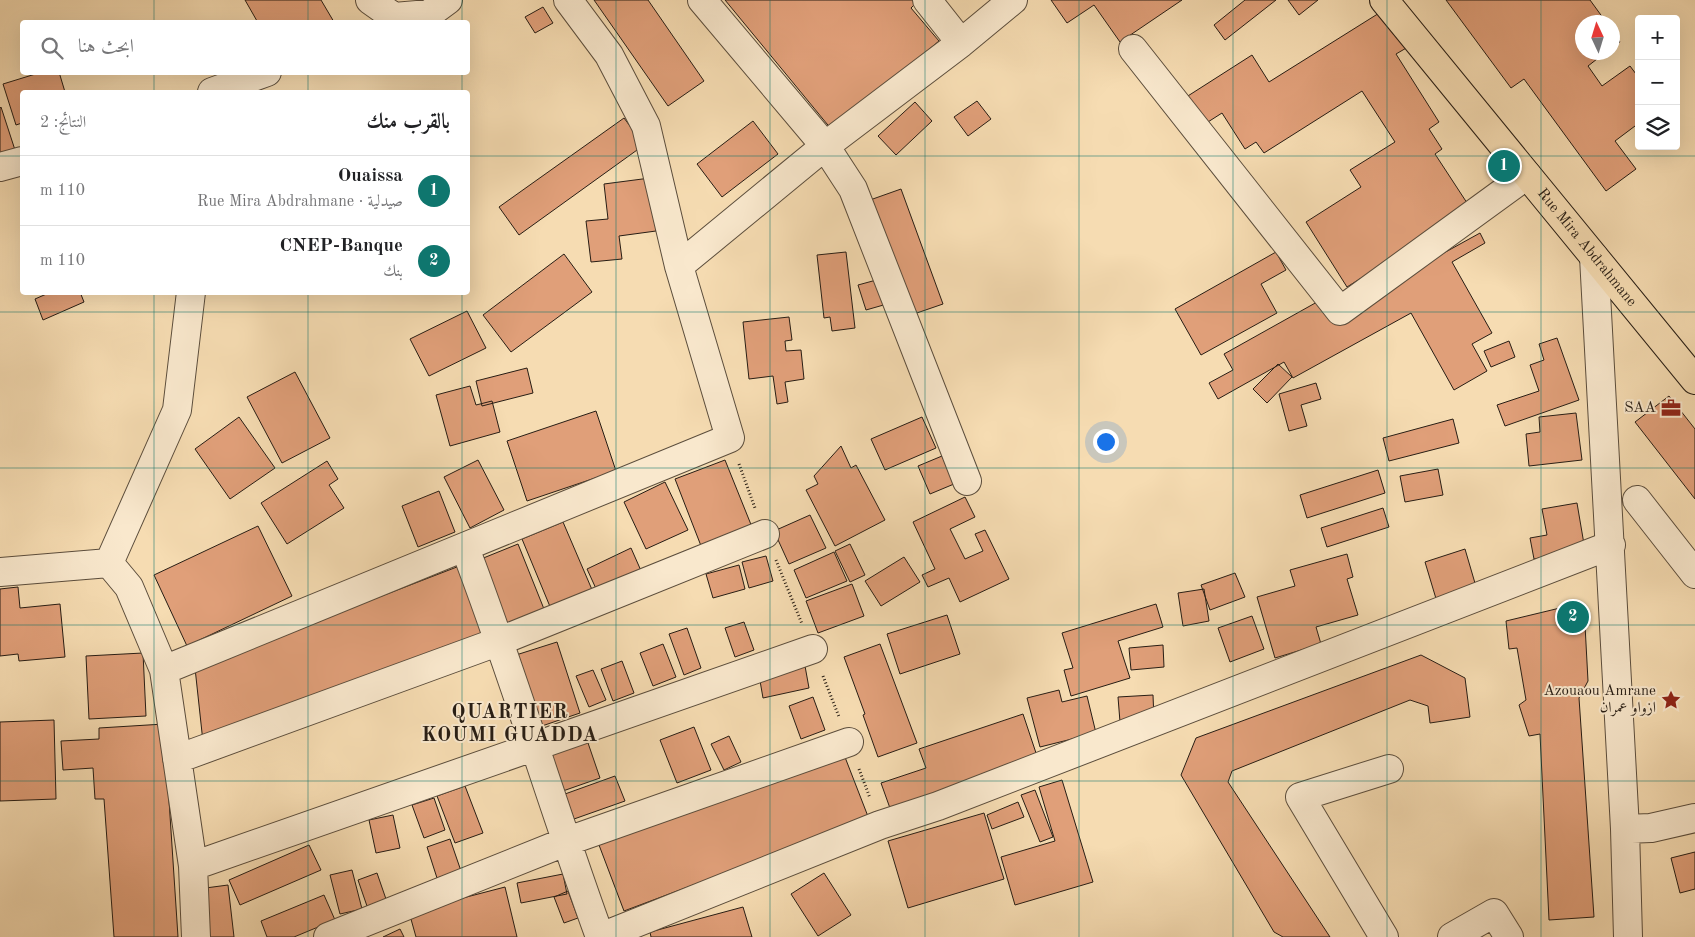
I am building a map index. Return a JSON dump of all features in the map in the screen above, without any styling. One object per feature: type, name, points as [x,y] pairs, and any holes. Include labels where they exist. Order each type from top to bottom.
[{"type":"main road","name":"Rue Mira Abdrahmane","points":[[1384,0],[1695,380]]},
{"type":"street","points":[[370,0],[387,20],[428,14],[448,0]]},
{"type":"street","points":[[164,670],[730,438],[679,266],[646,126],[610,55],[568,0]]},
{"type":"street","points":[[702,0],[825,146],[853,189],[967,481]]},
{"type":"street","points":[[927,0],[961,43]]},
{"type":"street","points":[[679,266],[825,146],[961,43],[1013,0]]},
{"type":"street","points":[[1133,49],[1340,311],[1527,175]]},
{"type":"street","points":[[218,90],[259,75]]},
{"type":"street","points":[[0,167],[20,162]]},
{"type":"street","points":[[1594,256],[1611,545],[1625,830],[1628,937]]},
{"type":"street","points":[[109,563],[177,410],[191,295]]},
{"type":"street","points":[[1637,500],[1695,574]]},
{"type":"street","points":[[178,759],[500,641],[765,534]]},
{"type":"street","points":[[465,548],[500,641],[565,842],[600,937],[880,825],[947,802],[1611,545]]},
{"type":"street","points":[[0,572],[109,563]]},
{"type":"street","points":[[109,563],[129,587],[164,670],[193,866],[196,937]]},
{"type":"street","points":[[193,866],[812,649]]},
{"type":"street","points":[[328,937],[565,842],[849,742]]},
{"type":"street","points":[[1384,937],[1300,797],[1389,769]]},
{"type":"street","points":[[1625,830],[1651,828],[1695,818]]},
{"type":"street","points":[[1452,937],[1494,913],[1509,937]]},
{"type":"building","points":[[245,0],[321,0],[333,20],[256,20]]},
{"type":"building","points":[[594,0],[648,0],[704,81],[668,106]]},
{"type":"building","points":[[725,0],[914,0],[916,3],[911,8],[939,41],[832,130]]},
{"type":"building","points":[[1051,0],[1182,0],[1120,42],[1094,5],[1067,23]]},
{"type":"building","points":[[1245,0],[1276,0],[1225,40],[1214,25]]},
{"type":"building","points":[[1288,0],[1318,0],[1299,15]]},
{"type":"building","points":[[1446,0],[1590,0],[1601,15],[1575,15],[1575,60],[1596,60],[1588,66],[1602,86],[1630,66],[1635,73],[1635,126],[1615,141],[1636,169],[1606,191],[1524,79],[1511,88]]},
{"type":"building","points":[[543,7],[553,23],[535,33],[525,17]]},
{"type":"building","points":[[1384,10],[1408,47],[1396,54],[1439,122],[1429,129],[1442,149],[1435,154],[1471,209],[1347,287],[1306,222],[1361,187],[1350,170],[1395,142],[1362,91],[1264,153],[1256,142],[1245,149],[1222,113],[1197,129],[1180,101],[1252,55],[1269,82]]},
{"type":"building","points":[[32,75],[60,75],[64,90],[20,90],[20,124],[16,125],[3,84]]},
{"type":"building","points":[[977,101],[991,119],[968,136],[954,117]]},
{"type":"building","points":[[915,102],[932,121],[896,155],[878,136]]},
{"type":"building","points":[[0,108],[15,150],[0,154]]},
{"type":"building","points":[[624,118],[644,145],[519,235],[499,207]]},
{"type":"building","points":[[753,121],[778,154],[722,197],[697,164]]},
{"type":"building","points":[[650,178],[656,231],[619,236],[622,259],[591,262],[586,221],[608,219],[604,184]]},
{"type":"building","points":[[901,189],[943,304],[911,315],[870,200]]},
{"type":"building","points":[[1480,233],[1485,243],[1452,262],[1492,333],[1472,344],[1487,371],[1454,390],[1411,313],[1293,378],[1284,362],[1218,399],[1209,383],[1233,370],[1224,354],[1326,297],[1335,313]]},
{"type":"building","points":[[846,252],[855,328],[832,331],[830,317],[824,318],[817,255]]},
{"type":"building","points":[[1276,252],[1286,270],[1261,284],[1277,313],[1201,355],[1175,309]]},
{"type":"building","points":[[564,254],[592,292],[511,352],[483,315]]},
{"type":"building","points":[[880,279],[887,304],[866,310],[858,285]]},
{"type":"building","points":[[44,295],[81,295],[84,302],[43,320],[35,299]]},
{"type":"building","points":[[467,311],[486,348],[429,376],[410,339]]},
{"type":"building","points":[[789,317],[792,340],[785,341],[786,351],[801,350],[804,379],[785,382],[788,402],[777,404],[773,376],[749,379],[743,322]]},
{"type":"building","points":[[1557,338],[1579,400],[1505,426],[1497,405],[1539,391],[1530,365],[1544,360],[1539,344]]},
{"type":"building","points":[[1509,341],[1515,357],[1491,367],[1484,351]]},
{"type":"building","points":[[1278,364],[1292,377],[1267,403],[1253,389]]},
{"type":"building","points":[[527,368],[533,393],[482,406],[476,381]]},
{"type":"building","points":[[295,372],[330,438],[282,463],[247,397]]},
{"type":"building","points":[[1316,383],[1321,399],[1301,405],[1307,426],[1289,431],[1279,394]]},
{"type":"building","points":[[470,386],[476,405],[492,401],[500,432],[450,446],[436,395]]},
{"type":"building","points":[[1669,396],[1695,429],[1695,499],[1635,422]]},
{"type":"building","points":[[596,411],[616,471],[527,501],[507,441]]},
{"type":"building","points":[[1576,413],[1582,460],[1529,466],[1526,434],[1540,432],[1539,417]]},
{"type":"building","points":[[239,417],[275,468],[230,499],[195,449]]},
{"type":"building","points":[[922,417],[936,448],[885,470],[871,439]]},
{"type":"building","points":[[1453,419],[1459,443],[1389,461],[1383,438]]},
{"type":"building","points":[[841,446],[851,468],[856,465],[885,520],[835,546],[806,490],[818,484],[814,476]]},
{"type":"building","points":[[942,456],[954,484],[930,494],[918,466]]},
{"type":"building","points":[[478,460],[504,510],[470,528],[444,477]]},
{"type":"building","points":[[725,460],[754,532],[703,551],[675,479]]},
{"type":"building","points":[[327,461],[338,479],[329,485],[344,508],[287,544],[261,503]]},
{"type":"building","points":[[1438,469],[1443,495],[1405,502],[1400,476]]},
{"type":"building","points":[[1378,470],[1385,493],[1307,518],[1300,495]]},
{"type":"building","points":[[665,482],[688,530],[646,549],[624,502]]},
{"type":"building","points":[[439,491],[455,532],[418,547],[402,506]]},
{"type":"building","points":[[965,497],[975,517],[950,529],[965,559],[983,551],[975,534],[985,530],[1009,579],[960,602],[949,578],[928,587],[922,575],[935,569],[913,522]]},
{"type":"building","points":[[1577,503],[1585,550],[1534,559],[1530,538],[1547,535],[1542,509]]},
{"type":"building","points":[[1383,508],[1389,527],[1327,547],[1321,528]]},
{"type":"building","points":[[810,515],[826,548],[789,564],[774,531]]},
{"type":"building","points":[[563,522],[593,592],[551,609],[522,539]]},
{"type":"building","points":[[258,526],[292,596],[187,646],[154,575]]},
{"type":"building","points":[[518,544],[544,609],[501,626],[476,561]]},
{"type":"building","points":[[850,544],[865,575],[850,582],[835,551]]},
{"type":"building","points":[[631,548],[642,573],[598,593],[587,569]]},
{"type":"building","points":[[1465,549],[1477,590],[1437,602],[1425,562]]},
{"type":"building","points":[[834,552],[847,581],[806,598],[794,570]]},
{"type":"building","points":[[1347,554],[1353,577],[1347,579],[1358,615],[1316,627],[1321,644],[1275,658],[1257,597],[1295,586],[1290,570]]},
{"type":"building","points":[[766,556],[773,581],[749,588],[742,562]]},
{"type":"building","points":[[904,557],[920,582],[881,606],[865,581]]},
{"type":"building","points":[[462,565],[488,632],[203,742],[195,668]]},
{"type":"building","points":[[739,565],[745,589],[713,598],[706,574]]},
{"type":"building","points":[[1235,573],[1245,597],[1210,610],[1201,585]]},
{"type":"building","points":[[852,584],[864,616],[818,633],[806,601]]},
{"type":"building","points":[[18,587],[20,608],[60,604],[65,657],[19,661],[18,654],[0,656],[0,589]]},
{"type":"building","points":[[1204,589],[1209,621],[1183,626],[1178,593]]},
{"type":"building","points":[[1156,604],[1163,627],[1118,641],[1130,678],[1071,696],[1064,670],[1073,668],[1062,633]]},
{"type":"building","points":[[1560,608],[1585,625],[1588,681],[1579,698],[1594,917],[1549,920],[1540,734],[1529,736],[1519,705],[1526,700],[1517,648],[1509,649],[1506,621]]},
{"type":"building","points":[[947,615],[960,654],[900,674],[887,634]]},
{"type":"building","points":[[1252,616],[1264,649],[1230,662],[1218,628]]},
{"type":"building","points":[[744,622],[754,650],[735,657],[725,628]]},
{"type":"building","points":[[687,628],[701,668],[684,675],[669,634]]},
{"type":"building","points":[[557,642],[580,713],[539,727],[516,655]]},
{"type":"building","points":[[663,644],[676,677],[653,686],[640,653]]},
{"type":"building","points":[[880,644],[917,743],[878,757],[863,715],[865,714],[844,657]]},
{"type":"building","points":[[1163,645],[1164,667],[1131,670],[1129,648]]},
{"type":"building","points":[[143,653],[146,716],[89,719],[86,656]]},
{"type":"building","points":[[1421,655],[1465,678],[1470,717],[1430,723],[1428,706],[1410,700],[1232,771],[1228,782],[1330,937],[1283,937],[1274,932],[1181,775],[1196,738]]},
{"type":"building","points":[[622,661],[634,693],[613,701],[601,669]]},
{"type":"building","points":[[805,666],[809,688],[763,698],[759,675]]},
{"type":"building","points":[[593,670],[606,700],[589,707],[576,676]]},
{"type":"building","points":[[1059,690],[1062,702],[1087,696],[1096,733],[1040,747],[1027,698]]},
{"type":"building","points":[[1153,695],[1154,720],[1120,722],[1118,697]]},
{"type":"building","points":[[813,697],[825,730],[801,739],[789,706]]},
{"type":"building","points":[[1023,714],[1039,762],[891,811],[881,783],[926,768],[919,749]]},
{"type":"building","points":[[54,720],[56,799],[0,801],[0,722]]},
{"type":"building","points":[[164,724],[178,937],[114,937],[104,799],[95,799],[93,768],[63,770],[61,741],[99,739],[99,728]]},
{"type":"building","points":[[694,727],[711,770],[677,783],[660,740]]},
{"type":"building","points":[[729,736],[741,762],[724,770],[711,744]]},
{"type":"building","points":[[587,740],[600,778],[560,792],[546,754]]},
{"type":"building","points":[[843,752],[869,819],[624,911],[599,845]]},
{"type":"building","points":[[615,776],[625,801],[574,819],[565,794]]},
{"type":"building","points":[[1062,780],[1093,882],[1015,905],[1001,857],[1055,841],[1039,787]]},
{"type":"building","points":[[465,786],[483,833],[455,843],[437,796]]},
{"type":"building","points":[[1035,790],[1053,837],[1040,842],[1021,795]]},
{"type":"building","points":[[434,798],[445,830],[424,838],[412,805]]},
{"type":"building","points":[[1018,802],[1024,817],[992,829],[987,815]]},
{"type":"building","points":[[984,813],[1004,879],[908,908],[888,841]]},
{"type":"building","points":[[393,815],[400,848],[376,853],[369,820]]},
{"type":"building","points":[[450,839],[461,871],[437,878],[427,847]]},
{"type":"building","points":[[309,845],[321,870],[240,905],[229,880]]},
{"type":"building","points":[[1695,852],[1695,889],[1680,893],[1671,858]]},
{"type":"building","points":[[352,870],[362,909],[340,914],[330,875]]},
{"type":"building","points":[[377,873],[387,902],[368,909],[358,880]]},
{"type":"building","points":[[824,873],[851,915],[818,936],[791,894]]},
{"type":"building","points":[[563,874],[567,894],[521,903],[517,883]]},
{"type":"building","points":[[228,885],[234,937],[204,937],[198,889]]},
{"type":"building","points":[[505,887],[517,937],[416,937],[409,912]]},
{"type":"building","points":[[568,891],[578,918],[564,923],[554,897]]},
{"type":"building","points":[[324,895],[335,920],[294,937],[267,937],[261,921]]},
{"type":"building","points":[[743,907],[752,937],[651,937],[650,932]]},
{"type":"building","points":[[400,929],[404,937],[383,937]]},
{"type":"place","name":"Ouaissa","points":[[1504,166]]},
{"type":"place","name":"SAA","points":[[1671,408]]},
{"type":"place","name":"CNEP-Banque","points":[[1573,617]]},
{"type":"place","name":"Azouaou Amrane ازواو عمران","points":[[1671,700]]},
{"type":"district","name":"QUARTIER KOUMI GUADDA","points":[[510,724]]}]
